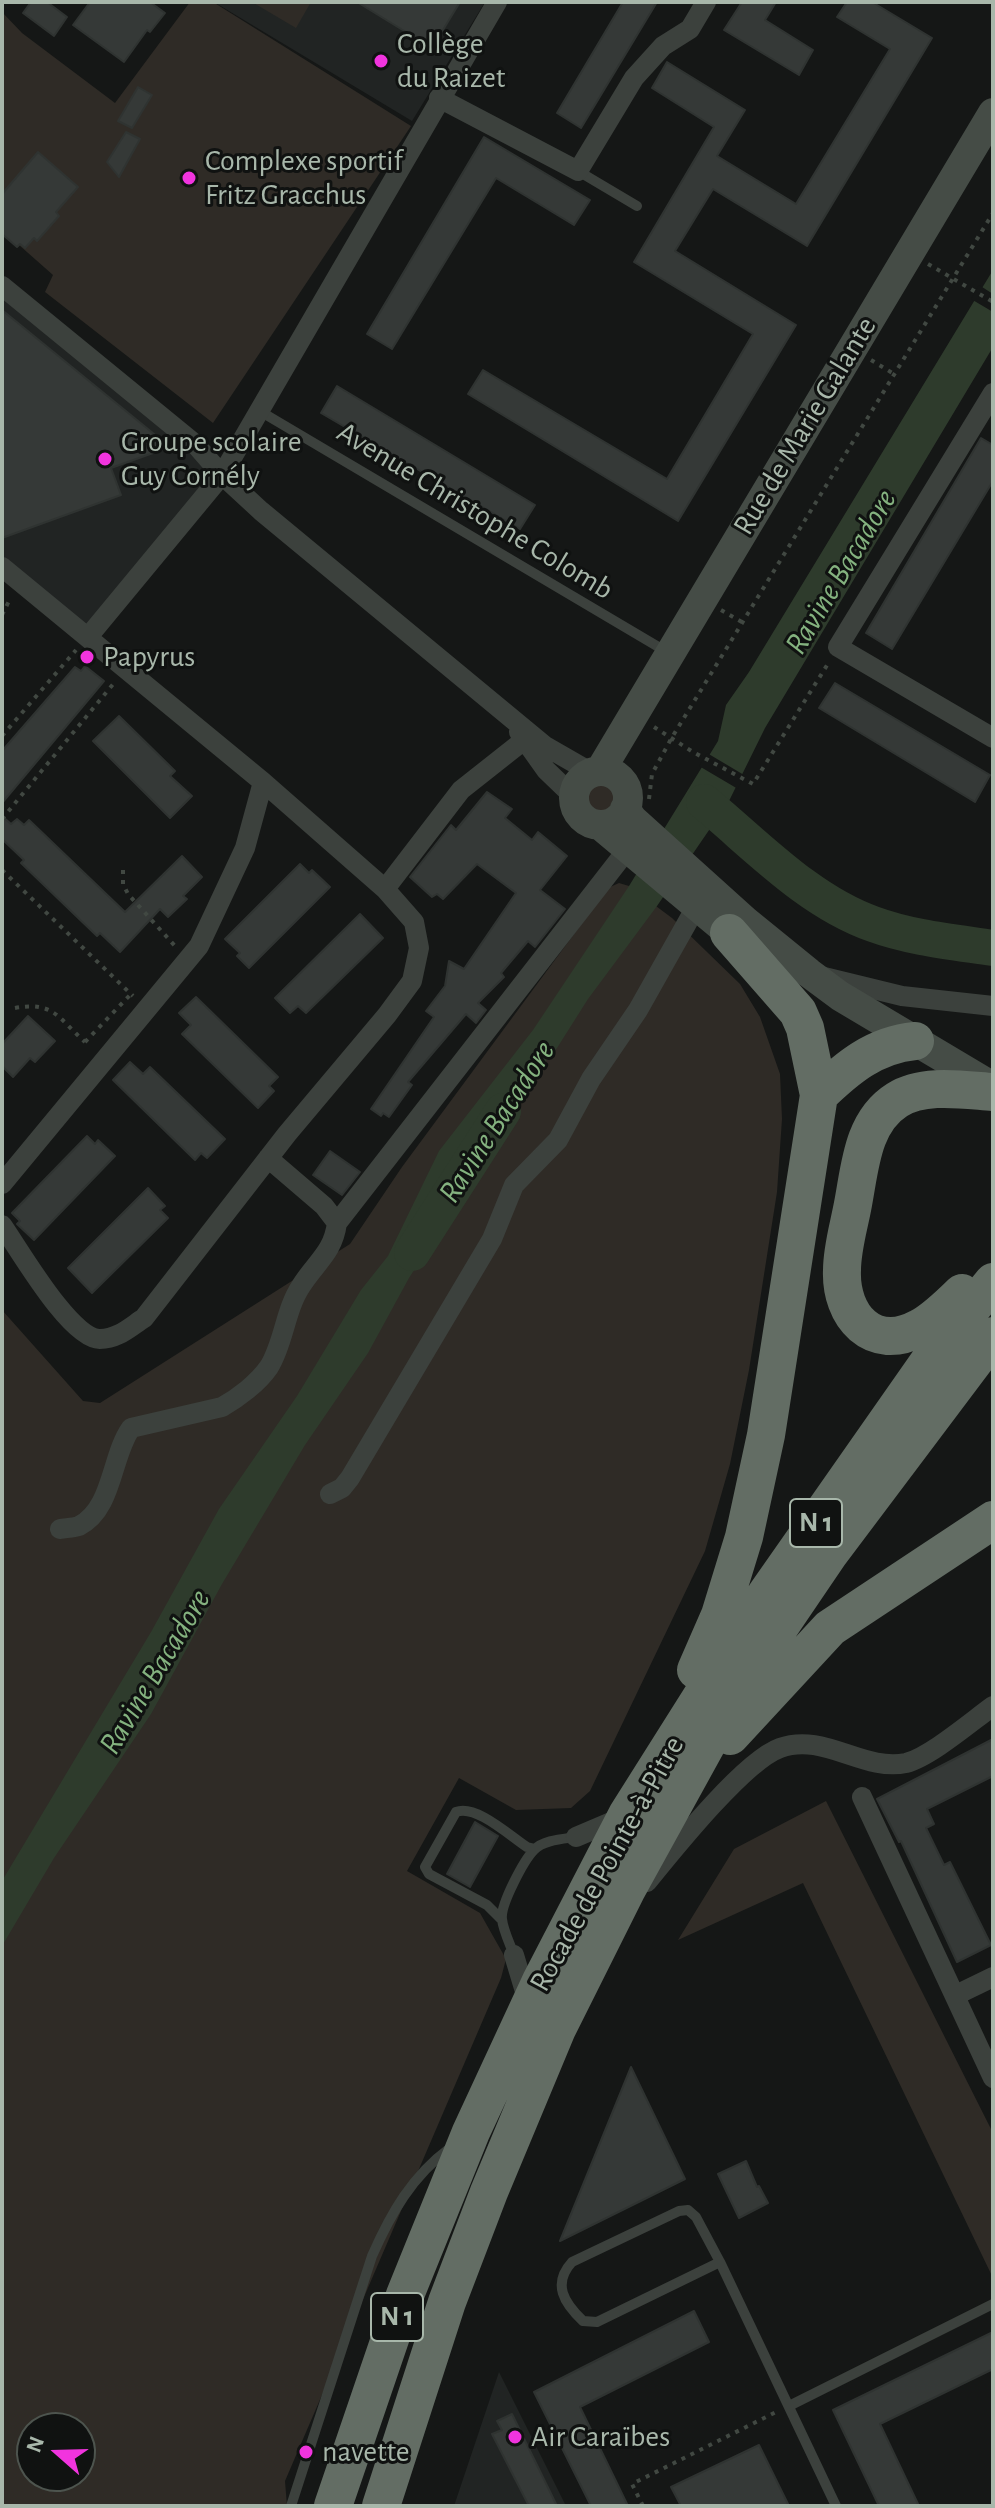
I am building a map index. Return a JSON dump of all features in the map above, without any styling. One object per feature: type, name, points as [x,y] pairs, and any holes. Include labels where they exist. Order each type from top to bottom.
[{"type":"highway","points":[[652,1772],[720,1615],[744,1537],[781,1347],[819,1095],[805,1028],[798,1012],[729,933]]},
{"type":"highway","points":[[819,1095],[847,1068],[903,1043]]},
{"type":"highway","points":[[985,1084],[923,1091],[897,1099],[876,1120],[867,1138],[844,1250],[843,1292],[855,1321],[886,1335],[903,1335],[920,1328],[936,1316],[993,1264]]},
{"type":"highway","name":"Rocade de Pointe-à-Pitre","points":[[333,2506],[405,2295],[471,2132],[529,2006],[627,1815],[767,1593],[935,1353],[993,1282]]},
{"type":"highway","name":"Rocade de Pointe-à-Pitre","points":[[381,2506],[447,2302],[489,2192],[557,2029],[606,1932],[736,1691],[829,1554],[993,1336]]},
{"type":"highway","points":[[673,1806],[745,1717],[830,1628],[993,1520]]},
{"type":"main road","name":"Rue de Marie Galante","points":[[614,808],[618,739],[993,113]]},
{"type":"main road","points":[[614,808],[729,933],[824,1008],[859,1030],[903,1043],[985,1084]]},
{"type":"main road","points":[[690,892],[745,921],[903,1043]]},
{"type":"street","points":[[88,637],[222,475],[497,2]]},
{"type":"street","points":[[439,98],[578,171],[634,78],[663,46],[690,29],[706,2]]},
{"type":"street","points":[[2,286],[195,444],[222,475],[261,511],[558,755],[614,808]]},
{"type":"street","points":[[993,393],[838,647],[993,738]]},
{"type":"street","points":[[2,567],[263,782],[385,889],[414,922],[419,948],[412,981],[387,1015],[334,1075],[144,1318],[116,1337],[97,1340],[63,1314],[2,1225]]},
{"type":"street","points":[[514,721],[523,741],[546,770],[614,808]]},
{"type":"street","points":[[385,889],[461,790],[523,741]]},
{"type":"street","points":[[2,1184],[199,946],[245,848],[263,782]]},
{"type":"street","points":[[60,1529],[79,1526],[102,1501],[120,1446],[131,1428],[222,1407],[234,1401],[267,1369],[300,1286],[332,1247],[337,1223],[614,808]]},
{"type":"street","points":[[330,1494],[342,1488],[350,1478],[492,1239],[514,1185],[558,1140],[591,1079],[638,1010],[690,892]]},
{"type":"street","points":[[809,973],[902,996],[993,1006]]},
{"type":"street","points":[[268,1158],[324,1206],[337,1223]]},
{"type":"street","points":[[606,1932],[685,1836],[764,1757],[779,1748],[823,1746],[876,1762],[906,1763],[942,1744],[993,1706]]},
{"type":"street","points":[[862,1797],[993,2078]]},
{"type":"street","points":[[576,1837],[627,1815]]},
{"type":"street","points":[[514,1955],[529,2006]]},
{"type":"street","points":[[956,1995],[993,1977]]},
{"type":"lane","points":[[578,171],[637,206]]},
{"type":"lane","name":"Avenue Christophe Colomb","points":[[258,410],[669,653]]},
{"type":"lane","points":[[514,1955],[501,1919],[487,1905],[429,1874],[425,1867],[456,1812],[464,1809],[475,1812],[527,1847],[535,1849]]},
{"type":"lane","points":[[501,1919],[514,1884],[535,1849],[576,1837]]},
{"type":"lane","points":[[291,2506],[372,2256],[393,2210],[436,2158],[471,2132]]},
{"type":"lane","points":[[720,2262],[597,2322],[583,2321],[576,2315],[561,2288],[562,2273],[572,2262],[679,2211],[688,2210],[696,2217],[720,2262],[836,2506]]},
{"type":"lane","points":[[789,2406],[993,2304]]},
{"type":"path","points":[[614,808],[652,774],[993,213]]},
{"type":"path","points":[[909,253],[993,302]]},
{"type":"path","points":[[2,736],[88,637]]},
{"type":"path","points":[[671,739],[746,783],[757,782],[838,647]]},
{"type":"path","points":[[2,819],[126,669]]},
{"type":"path","points":[[2,870],[147,1009]]},
{"type":"path","points":[[123,870],[123,884],[128,894],[188,959]]},
{"type":"path","points":[[15,1008],[36,1004],[48,1008],[104,1060]]},
{"type":"path","points":[[643,2506],[632,2484],[789,2406]]},
{"type":"shaded area","name":"Complexe sportif Fritz Gracchus","points":[[190,2],[213,2],[411,126],[213,423],[45,292],[53,275],[2,230],[2,12],[22,33],[115,103]]},
{"type":"shaded area","name":"Collège du Raizet","points":[[214,2],[485,2],[412,121]]},
{"type":"shaded area","points":[[252,2],[311,2],[296,28]]},
{"type":"shaded area","name":"Groupe scolaire Guy Cornély","points":[[2,286],[222,475],[88,637],[2,567]]},
{"type":"shaded area","points":[[601,785],[612,789],[616,800],[612,811],[601,815],[590,811],[586,800],[590,789]]},
{"type":"shaded area","points":[[619,883],[629,886],[672,918],[740,984],[760,1017],[780,1074],[782,1119],[777,1192],[749,1370],[730,1464],[705,1551],[590,1791],[571,1808],[516,1810],[459,1778],[407,1871],[480,1913],[506,1959],[501,1978],[285,2481],[287,2506],[2,2506],[2,1310],[83,1401],[100,1403],[350,1244],[402,1167],[608,888]]},
{"type":"shaded area","points":[[826,1801],[993,2133],[993,2278],[803,1883],[678,1940],[734,1849]]},
{"type":"shaded area","points":[[499,2372],[566,2506],[454,2506]]},
{"type":"water","points":[[993,270],[993,347],[765,728],[729,801],[588,999],[557,1048],[476,1152],[438,1212],[442,1227],[409,1278],[368,1353],[305,1445],[222,1584],[151,1714],[54,1858],[2,1946],[2,1881],[151,1632],[219,1509],[297,1396],[361,1290],[388,1256],[439,1151],[533,1030],[629,886],[718,741],[726,705]]},
{"type":"pier","points":[[979,285],[993,294],[993,312],[971,299]]},
{"type":"pier","points":[[707,753],[744,775],[738,789],[699,766]]},
{"type":"building","points":[[31,2],[47,2],[67,17],[54,36],[23,13]]},
{"type":"building","points":[[90,2],[150,2],[165,13],[150,32],[147,30],[124,62],[73,25]]},
{"type":"building","points":[[357,2],[460,2],[432,48]]},
{"type":"building","points":[[623,2],[657,2],[581,128],[557,113]]},
{"type":"building","points":[[742,2],[776,2],[765,20],[813,50],[799,75],[724,30]]},
{"type":"building","points":[[847,2],[872,2],[932,38],[807,246],[713,189],[675,251],[796,325],[678,521],[468,394],[483,370],[667,479],[753,334],[634,262],[714,127],[652,88],[667,62],[745,110],[717,156],[796,204],[890,49],[837,17]]},
{"type":"building","points":[[138,87],[152,95],[132,128],[118,121]]},
{"type":"building","points":[[126,132],[140,139],[119,177],[107,162]]},
{"type":"building","points":[[484,137],[590,200],[574,225],[496,178],[392,349],[367,334]]},
{"type":"building","points":[[38,152],[78,187],[56,212],[59,216],[37,241],[34,238],[25,248],[20,244],[17,247],[2,234],[2,194]]},
{"type":"building","points":[[2,310],[170,447],[111,468],[121,495],[2,538]]},
{"type":"building","points":[[337,386],[535,505],[520,529],[321,413]]},
{"type":"building","points":[[981,438],[993,445],[993,481],[892,649],[866,633]]},
{"type":"building","points":[[85,666],[104,681],[2,803],[2,751],[75,667],[81,671]]},
{"type":"building","points":[[835,683],[990,775],[975,802],[819,708]]},
{"type":"building","points":[[119,716],[175,771],[170,776],[192,796],[170,818],[93,741]]},
{"type":"building","points":[[487,792],[512,809],[505,818],[532,840],[538,832],[567,856],[540,890],[565,909],[535,947],[528,941],[501,973],[504,977],[478,1003],[486,1010],[476,1023],[466,1014],[408,1082],[412,1085],[389,1117],[383,1113],[381,1116],[371,1109],[434,1017],[426,1011],[445,986],[449,961],[464,969],[516,893],[477,864],[443,899],[437,894],[432,897],[410,877],[451,825],[456,830]]},
{"type":"building","points":[[2,816],[11,824],[17,819],[24,825],[29,820],[125,912],[182,856],[202,877],[183,896],[187,899],[168,917],[160,909],[120,952],[100,933],[97,936],[21,863],[24,860],[2,839]]},
{"type":"building","points":[[300,864],[309,873],[312,870],[330,887],[249,968],[237,956],[240,953],[225,939]]},
{"type":"building","points":[[360,914],[383,938],[306,1013],[298,1006],[290,1013],[275,998]]},
{"type":"building","points":[[196,997],[278,1077],[269,1086],[274,1091],[258,1108],[182,1034],[191,1025],[179,1013]]},
{"type":"building","points":[[28,1016],[55,1041],[35,1062],[30,1058],[13,1077],[2,1066],[2,1044]]},
{"type":"building","points":[[130,1062],[143,1074],[150,1067],[225,1139],[207,1158],[201,1153],[195,1160],[113,1080]]},
{"type":"building","points":[[87,1136],[95,1144],[98,1140],[115,1156],[34,1240],[17,1224],[20,1221],[12,1213]]},
{"type":"building","points":[[330,1151],[360,1172],[342,1195],[313,1175]]},
{"type":"building","points":[[148,1188],[165,1206],[160,1210],[168,1218],[92,1293],[68,1268]]},
{"type":"building","points":[[993,1739],[993,1776],[927,1809],[934,1824],[926,1828],[944,1865],[950,1862],[991,1945],[957,1962],[901,1841],[877,1799]]},
{"type":"building","points":[[475,1822],[498,1836],[470,1887],[447,1874]]},
{"type":"building","points":[[631,2067],[685,2179],[560,2241]]},
{"type":"building","points":[[746,2161],[768,2203],[739,2218],[718,2174]]},
{"type":"building","points":[[694,2311],[709,2342],[580,2407],[628,2506],[591,2506],[534,2392]]},
{"type":"building","points":[[993,2332],[993,2369],[880,2424],[919,2506],[879,2506],[833,2410]]},
{"type":"building","points":[[512,2414],[557,2506],[529,2506],[492,2434],[502,2430],[497,2421]]},
{"type":"building","points":[[759,2445],[789,2506],[681,2506],[671,2487]]},
{"type":"waterway","points":[[704,802],[805,887],[849,914],[902,933],[993,948]]},
{"type":"waterway","name":"Ravine Bacadore","points":[[412,1253],[503,1111]]},
{"type":"place","name":"Collège du Raizet","points":[[381,61]]},
{"type":"place","name":"Complexe sportif Fritz Gracchus","points":[[189,178]]},
{"type":"place","name":"Groupe scolaire Guy Cornély","points":[[105,459]]},
{"type":"place","name":"Papyrus","points":[[87,657]]},
{"type":"place","name":"Air Caraïbes","points":[[515,2437]]},
{"type":"place","name":"navette","points":[[306,2452]]}]
